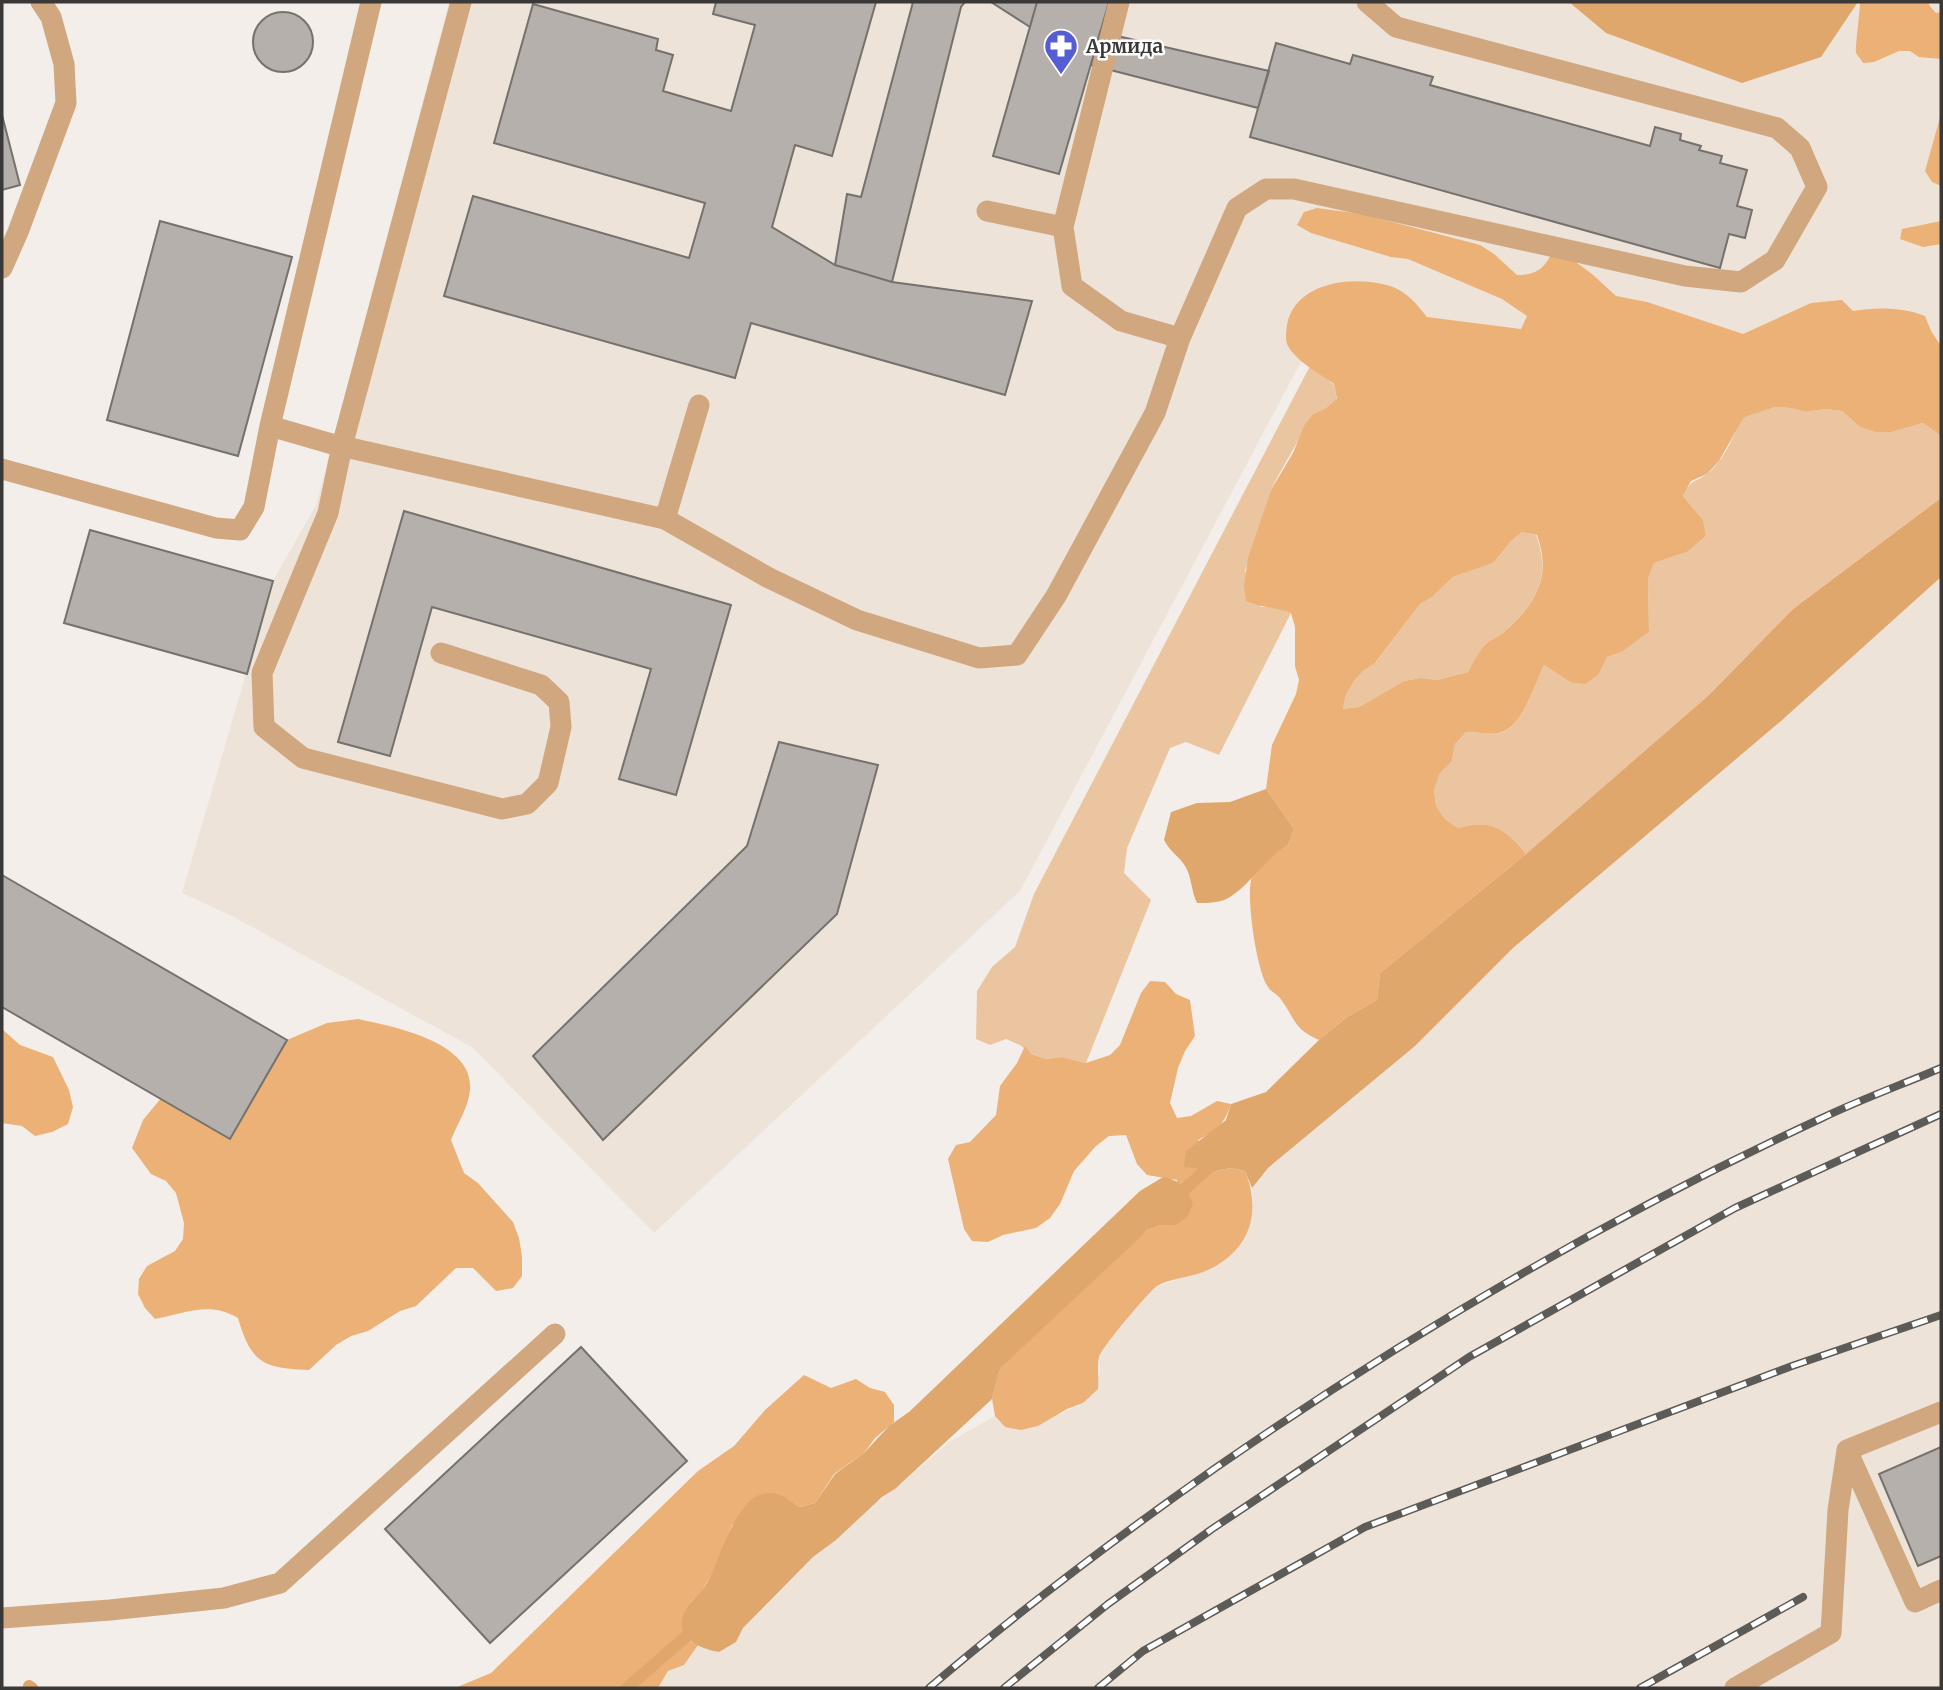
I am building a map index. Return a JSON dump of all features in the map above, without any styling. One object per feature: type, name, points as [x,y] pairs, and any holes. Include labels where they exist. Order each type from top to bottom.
[{"type":"street","points":[[2,268],[10,234],[66,103],[64,64],[51,17],[41,2]]},
{"type":"street","points":[[2,469],[216,528],[240,530],[254,507],[270,426],[371,2]]},
{"type":"street","points":[[440,653],[541,685],[559,702],[561,727],[548,783],[527,803],[502,810],[303,758],[264,727],[262,673],[328,513],[342,446],[461,2]]},
{"type":"street","points":[[1119,2],[1063,227],[1072,286],[1121,321],[1180,338]]},
{"type":"street","points":[[270,426],[342,446],[665,519],[769,578],[857,620],[979,658],[1017,655],[1056,596],[1155,413],[1180,338],[1237,208],[1266,189],[1294,189],[1685,276],[1741,282],[1775,260],[1816,187],[1800,148],[1777,128],[1396,27],[1367,2]]},
{"type":"street","points":[[987,211],[1063,227]]},
{"type":"street","points":[[665,519],[699,405]]},
{"type":"street","points":[[2,1618],[224,1598],[280,1583],[555,1334]]},
{"type":"street","points":[[1847,1450],[1941,1412]]},
{"type":"street","points":[[1847,1450],[1915,1602],[1941,1590]]},
{"type":"street","points":[[1735,1688],[1831,1633],[1838,1510],[1847,1450]]},
{"type":"shaded area","points":[[449,2],[1569,2],[1606,33],[1821,57],[1858,2],[1941,2],[1941,372],[1329,309],[1020,891],[654,1233],[472,1047],[232,916],[182,893],[273,581],[316,505]]},
{"type":"shaded area","points":[[1569,2],[1858,2],[1821,57],[1742,83],[1606,33]]},
{"type":"shaded area","points":[[1860,2],[1929,2],[1936,13],[1941,12],[1941,59],[1919,57],[1910,51],[1899,51],[1874,62],[1863,63],[1856,53]]},
{"type":"shaded area","points":[[1941,114],[1941,186],[1932,182],[1925,171]]},
{"type":"shaded area","points":[[1317,208],[1362,214],[1480,245],[1517,275],[1537,271],[1551,255],[1566,255],[1616,296],[1647,302],[1743,334],[1811,303],[1842,300],[1853,311],[1889,309],[1925,316],[1941,346],[1941,436],[1923,423],[1892,432],[1876,432],[1860,427],[1842,411],[1826,409],[1806,412],[1775,407],[1744,417],[1719,461],[1707,474],[1691,481],[1683,496],[1703,520],[1706,536],[1687,552],[1654,563],[1648,579],[1649,632],[1622,652],[1607,657],[1599,674],[1585,684],[1570,682],[1544,665],[1527,705],[1515,723],[1499,733],[1466,732],[1455,744],[1452,761],[1440,773],[1434,790],[1436,806],[1445,819],[1458,828],[1488,825],[1496,828],[1511,838],[1526,854],[1380,973],[1377,1000],[1347,1017],[1319,1040],[1299,1027],[1264,979],[1256,951],[1250,899],[1250,886],[1255,872],[1288,845],[1294,829],[1266,789],[1272,745],[1296,694],[1299,680],[1295,666],[1295,627],[1291,613],[1246,601],[1244,586],[1248,558],[1271,490],[1293,453],[1304,426],[1313,414],[1337,399],[1334,384],[1292,352],[1286,339],[1287,325],[1292,310],[1314,290],[1328,285],[1360,281],[1396,288],[1411,298],[1427,317],[1521,329],[1527,316],[1502,299],[1408,259],[1391,257],[1311,233],[1297,225],[1304,212]],"holes":[[[1522,532],[1537,535],[1543,564],[1538,589],[1515,622],[1483,647],[1468,672],[1437,680],[1421,678],[1404,681],[1359,707],[1343,709],[1346,695],[1354,681],[1375,663],[1420,604],[1432,597],[1453,577],[1493,563]]]},
{"type":"shaded area","points":[[1941,221],[1941,244],[1923,247],[1900,239],[1902,229]]},
{"type":"shaded area","points":[[1310,366],[1334,385],[1337,400],[1313,414],[1278,476],[1245,571],[1261,607],[1277,607],[1291,613],[1219,755],[1186,742],[1170,748],[1127,848],[1124,873],[1151,900],[1086,1063],[1062,1057],[1046,1059],[1031,1054],[1006,1039],[990,1045],[976,1039],[977,991],[992,967],[1015,947],[1034,894]]},
{"type":"shaded area","points":[[1775,407],[1806,412],[1826,409],[1842,411],[1860,427],[1892,432],[1923,423],[1941,436],[1941,498],[1793,609],[1709,695],[1526,854],[1511,838],[1496,828],[1470,825],[1458,828],[1445,819],[1436,806],[1434,790],[1440,773],[1452,761],[1455,744],[1466,732],[1496,734],[1515,723],[1532,694],[1544,665],[1570,682],[1599,674],[1607,657],[1622,652],[1649,632],[1648,579],[1654,563],[1687,552],[1706,536],[1703,520],[1683,496],[1691,483],[1707,474],[1719,462],[1744,416]]},
{"type":"shaded area","points":[[1941,498],[1941,577],[1781,721],[1513,948],[1415,1046],[1268,1168],[1252,1188],[1245,1171],[1184,1167],[1186,1151],[1226,1120],[1231,1104],[1266,1092],[1319,1040],[1347,1017],[1377,1000],[1380,973],[1526,854],[1709,695],[1793,609]]},
{"type":"shaded area","points":[[1522,532],[1536,535],[1541,550],[1538,589],[1515,622],[1483,647],[1468,672],[1437,680],[1421,678],[1404,681],[1359,707],[1343,709],[1346,695],[1354,681],[1376,662],[1420,604],[1432,597],[1453,577],[1493,563]]},
{"type":"shaded area","points":[[1941,577],[1941,1688],[658,1688],[668,1671],[684,1665],[698,1645],[719,1652],[736,1642],[743,1628],[813,1557],[949,1442],[995,1416],[1005,1427],[1053,1417],[1084,1403],[1100,1373],[1099,1355],[1143,1298],[1155,1287],[1204,1271],[1233,1252],[1253,1204],[1252,1188],[1268,1168],[1415,1046],[1513,948],[1781,721]]},
{"type":"shaded area","points":[[1266,789],[1294,829],[1288,845],[1271,857],[1230,897],[1219,902],[1197,903],[1187,870],[1164,840],[1171,812],[1197,803],[1230,802]]},
{"type":"shaded area","points":[[1150,981],[1165,982],[1176,994],[1190,1000],[1195,1036],[1178,1068],[1170,1103],[1177,1118],[1191,1116],[1217,1101],[1231,1104],[1219,1126],[1198,1140],[1216,1171],[1230,1168],[1245,1171],[1252,1203],[1248,1231],[1231,1255],[1218,1264],[1203,1272],[1162,1283],[1152,1290],[1101,1352],[1098,1361],[1098,1389],[1083,1403],[1038,1426],[1021,1430],[1005,1427],[995,1416],[992,1399],[1002,1362],[1018,1338],[1041,1321],[1049,1308],[1071,1290],[1110,1249],[1137,1239],[1147,1230],[1161,1225],[1176,1225],[1177,1180],[1147,1175],[1137,1164],[1126,1135],[1109,1136],[1096,1146],[1074,1171],[1060,1204],[1050,1218],[1036,1228],[1003,1235],[988,1242],[972,1241],[964,1229],[948,1159],[956,1145],[970,1142],[996,1115],[1000,1086],[1017,1063],[1025,1046],[1031,1054],[1046,1059],[1062,1057],[1086,1063],[1110,1055],[1120,1045],[1141,993]]},
{"type":"shaded area","points":[[358,1019],[428,1039],[459,1059],[468,1073],[469,1096],[451,1140],[464,1173],[478,1183],[513,1222],[519,1238],[522,1276],[513,1288],[496,1291],[473,1268],[456,1268],[416,1306],[400,1311],[368,1331],[351,1336],[336,1345],[309,1370],[270,1365],[261,1360],[248,1345],[238,1318],[228,1313],[208,1309],[155,1319],[138,1294],[139,1279],[147,1266],[175,1251],[183,1239],[184,1223],[176,1193],[166,1181],[151,1174],[132,1148],[143,1120],[162,1097],[230,1138],[287,1040],[327,1023]]},
{"type":"shaded area","points":[[2,1029],[20,1045],[53,1057],[69,1090],[73,1107],[68,1124],[35,1136],[22,1126],[2,1123]]},
{"type":"shaded area","points":[[1163,1177],[1178,1183],[1188,1193],[1193,1203],[1188,1216],[1176,1225],[1161,1225],[1147,1230],[1137,1239],[1110,1249],[1059,1299],[1041,1321],[1018,1338],[1002,1362],[992,1399],[895,1489],[882,1497],[836,1540],[813,1557],[743,1628],[736,1642],[719,1652],[693,1643],[685,1636],[682,1624],[686,1610],[708,1581],[731,1528],[748,1503],[758,1496],[774,1493],[799,1507],[815,1503],[835,1474],[864,1453],[889,1426],[909,1412],[1140,1191]]},
{"type":"shaded area","points":[[804,1375],[831,1388],[856,1379],[870,1388],[885,1392],[894,1405],[894,1422],[875,1438],[864,1453],[834,1474],[815,1503],[799,1507],[786,1498],[732,1525],[711,1576],[691,1602],[688,1640],[698,1645],[684,1665],[668,1671],[658,1688],[455,1688],[491,1673],[698,1471],[734,1446],[765,1410]]},
{"type":"building","points":[[716,2],[876,2],[832,156],[795,145],[772,227],[835,265],[892,282],[1032,301],[1005,395],[751,323],[735,378],[444,296],[473,196],[689,258],[705,203],[494,143],[533,4],[658,39],[656,50],[673,55],[663,91],[731,111],[755,25],[713,14]]},
{"type":"building","points":[[913,2],[965,2],[961,7],[892,282],[835,265],[847,194],[861,197]]},
{"type":"building","points":[[991,2],[1037,2],[1030,27]]},
{"type":"building","points":[[1037,2],[1109,2],[1059,174],[993,156]]},
{"type":"building","points":[[283,12],[304,21],[313,42],[304,63],[283,72],[262,63],[253,42],[262,21]]},
{"type":"building","points":[[1100,32],[1269,71],[1258,108],[1091,65]]},
{"type":"building","points":[[1276,43],[1350,64],[1353,55],[1433,77],[1430,85],[1650,146],[1655,127],[1681,134],[1680,140],[1701,146],[1699,150],[1722,156],[1720,163],[1747,170],[1737,206],[1752,210],[1745,238],[1729,234],[1720,268],[1250,137]]},
{"type":"building","points":[[2,115],[20,185],[2,190]]},
{"type":"building","points":[[160,221],[292,257],[238,456],[107,420]]},
{"type":"building","points":[[404,511],[731,605],[676,795],[619,779],[651,669],[432,607],[390,756],[338,742]]},
{"type":"building","points":[[90,530],[273,581],[247,674],[64,623]]},
{"type":"building","points":[[779,742],[878,765],[837,914],[603,1140],[533,1056],[747,846]]},
{"type":"building","points":[[2,875],[287,1040],[230,1139],[2,1007]]},
{"type":"building","points":[[581,1347],[687,1461],[490,1643],[385,1529]]},
{"type":"building","points":[[1941,1447],[1941,1556],[1918,1566],[1879,1474]]},
{"type":"waterway","points":[[1175,1198],[1219,1158]]},
{"type":"waterway","points":[[998,1362],[1138,1231]]},
{"type":"waterway","points":[[627,1688],[698,1626]]},
{"type":"railway","points":[[929,1688],[1033,1603],[1177,1495],[1286,1420],[1434,1326],[1663,1196],[1835,1112],[1941,1068]]},
{"type":"railway","points":[[1004,1688],[1108,1604],[1212,1529],[1469,1357],[1735,1208],[1941,1114]]},
{"type":"railway","points":[[1098,1688],[1143,1651],[1365,1527],[1792,1366],[1941,1315]]},
{"type":"railway","points":[[1640,1688],[1803,1597]]},
{"type":"place","name":"Армида","points":[[1061,76]]}]
